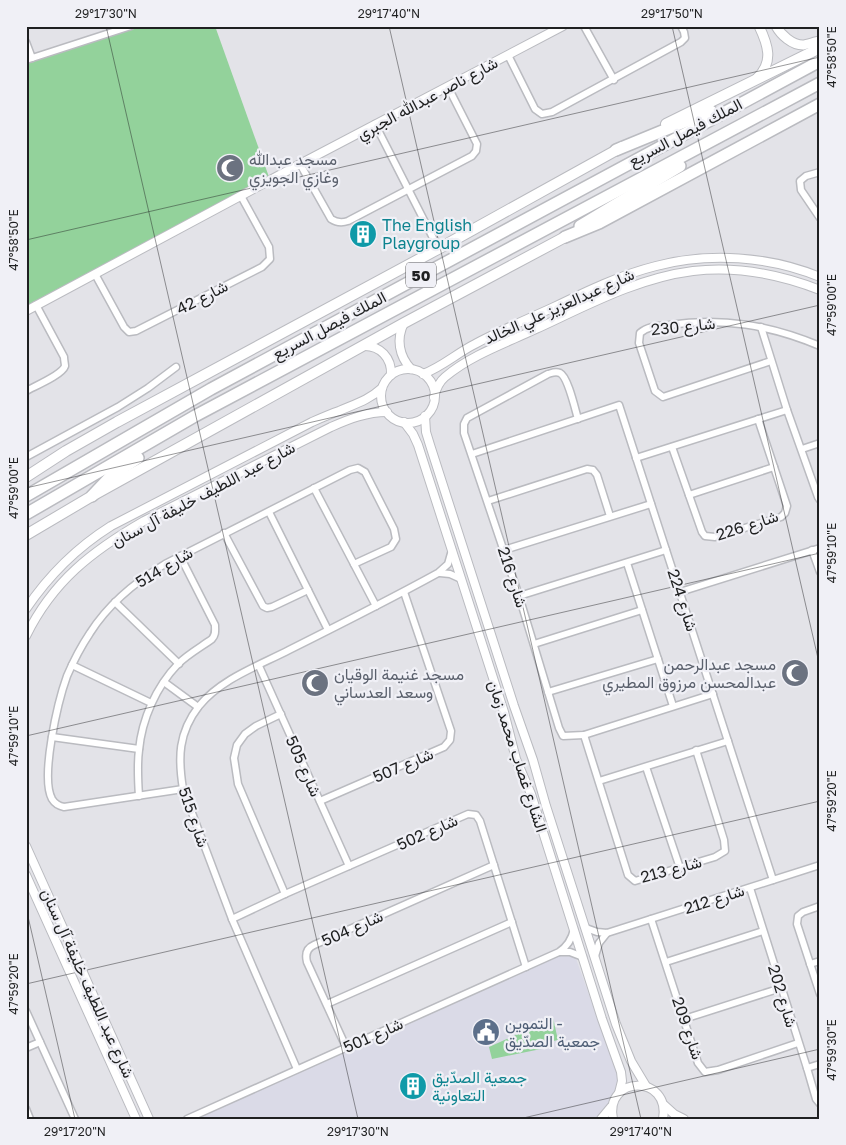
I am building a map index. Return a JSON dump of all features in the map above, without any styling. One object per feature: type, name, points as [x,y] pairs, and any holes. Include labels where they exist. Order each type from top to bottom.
[{"type":"highway","name":"الملك فيصل السريع","points":[[26,496],[211,389],[820,61]]},
{"type":"highway","name":"الملك فيصل السريع","points":[[26,514],[196,416],[820,83]]},
{"type":"highway","points":[[616,150],[764,90]]},
{"type":"highway","points":[[565,237],[599,223],[820,104]]},
{"type":"highway","points":[[565,237],[595,216],[716,143],[738,127]]},
{"type":"highway","points":[[92,496],[104,482],[120,469],[179,432],[196,416]]},
{"type":"main road","points":[[756,79],[765,71],[768,60],[768,51],[759,26]]},
{"type":"main road","points":[[776,26],[782,34],[802,45],[820,41]]},
{"type":"main road","name":"الملك فيصل السريع","points":[[26,477],[100,431],[438,249],[616,150],[820,48]]},
{"type":"main road","name":"الملك فيصل السريع","points":[[26,535],[92,496],[404,322],[565,237]]},
{"type":"street","points":[[26,42],[29,59],[131,26]]},
{"type":"street","name":"شارع ناصر عبدالله الجبري","points":[[26,311],[562,26]]},
{"type":"street","points":[[584,26],[614,80]]},
{"type":"street","points":[[508,55],[535,109],[542,114],[552,112],[614,80],[681,42],[685,38],[681,26]]},
{"type":"street","points":[[300,164],[331,219],[343,223],[348,221],[472,156],[476,151],[477,144],[448,87]]},
{"type":"street","points":[[375,124],[433,238]]},
{"type":"street","points":[[820,172],[806,176],[800,181],[801,190],[820,218]]},
{"type":"street","name":"شارع 42","points":[[95,274],[124,327],[129,332],[136,332],[262,267],[270,259],[269,247],[241,196]]},
{"type":"street","name":"شارع عبدالعزيز علي الخالد","points":[[423,374],[439,367],[484,339],[600,285],[657,265],[693,259],[730,258],[774,263],[820,277]]},
{"type":"street","name":"شارع عبدالعزيز علي الخالد","points":[[434,397],[439,384],[445,377],[484,353],[607,296],[666,276],[706,270],[744,271],[782,277],[820,290]]},
{"type":"street","points":[[26,391],[56,375],[62,371],[65,365],[64,358],[36,305]]},
{"type":"street","points":[[404,322],[399,337],[399,347],[404,361],[411,369],[423,374],[430,382],[434,397],[433,404],[425,416],[415,421],[404,422],[392,417],[387,412],[381,401],[382,388],[391,375],[400,370],[411,369]]},
{"type":"street","name":"شارع 230","points":[[772,361],[663,397],[655,391],[639,343],[640,333],[648,328],[678,324],[714,322],[745,324],[798,336],[820,346]]},
{"type":"street","points":[[761,327],[787,410],[820,500]]},
{"type":"street","points":[[361,347],[374,347],[382,351],[390,362],[391,375]]},
{"type":"street","points":[[26,457],[118,407],[176,367]]},
{"type":"street","name":"شارع 216","points":[[578,419],[566,380],[561,374],[555,372],[467,418],[464,424],[464,433],[519,596],[559,728],[563,736],[584,735],[713,694]]},
{"type":"street","name":"شارع عبد اللطيف خليفة آل سنان","points":[[26,610],[57,569],[87,542],[124,518],[312,422],[368,399],[382,388]]},
{"type":"street","name":"شارع 224","points":[[578,419],[620,405],[773,880]]},
{"type":"street","points":[[636,458],[787,410]]},
{"type":"street","name":"شارع عبد اللطيف خليفة آل سنان","points":[[26,636],[50,597],[75,569],[120,535],[332,427],[364,415],[387,412]]},
{"type":"street","name":"الشارع غصاب محمد زمان","points":[[425,416],[426,432],[430,445],[529,747],[546,806],[623,1044],[646,1086],[656,1092],[664,1105],[674,1114],[684,1119]]},
{"type":"street","points":[[472,454],[578,419]]},
{"type":"street","name":"شارع 226","points":[[672,447],[705,536],[715,537],[781,517],[785,513],[787,506],[758,419]]},
{"type":"street","name":"الشارع غصاب محمد زمان","points":[[404,422],[418,445],[504,712],[513,749],[531,794],[602,1019],[621,1072],[622,1081],[619,1093]]},
{"type":"street","points":[[802,449],[820,443]]},
{"type":"street","points":[[689,495],[774,467]]},
{"type":"street","name":"شارع 514","points":[[183,789],[64,808],[57,805],[53,800],[48,779],[52,736],[58,707],[72,665],[89,633],[103,614],[128,589],[148,574],[224,533],[350,470],[358,468],[364,472],[394,529],[396,539],[391,548],[354,564]]},
{"type":"street","points":[[488,501],[587,469],[593,470],[597,475],[610,516]]},
{"type":"street","points":[[156,515],[169,505],[187,496],[189,493],[187,487]]},
{"type":"street","points":[[314,488],[376,606]]},
{"type":"street","points":[[504,550],[651,504]]},
{"type":"street","points":[[269,512],[328,630]]},
{"type":"street","points":[[224,533],[263,606],[267,608],[272,607],[308,590]]},
{"type":"street","points":[[680,592],[820,548]]},
{"type":"street","name":"شارع 515","points":[[297,1070],[232,919],[183,789],[180,769],[181,742],[188,723],[198,707],[210,694],[229,680],[438,573],[448,564],[452,550]]},
{"type":"street","points":[[519,596],[666,550]]},
{"type":"street","points":[[812,550],[820,572]]},
{"type":"street","points":[[139,796],[139,749],[151,703],[164,682],[179,664],[215,635],[215,625],[180,556]]},
{"type":"street","points":[[627,563],[673,706]]},
{"type":"street","points":[[438,573],[450,574],[461,579]]},
{"type":"street","name":"شارع 507","points":[[320,801],[444,747],[450,740],[452,731],[404,592]]},
{"type":"street","points":[[115,602],[179,664]]},
{"type":"street","points":[[534,644],[642,610]]},
{"type":"street","points":[[548,692],[658,659]]},
{"type":"street","points":[[72,665],[151,703]]},
{"type":"street","name":"شارع 505","points":[[259,666],[349,866]]},
{"type":"street","points":[[164,682],[198,707]]},
{"type":"street","points":[[281,714],[256,726],[245,734],[237,745],[234,758],[238,784],[285,894]]},
{"type":"street","name":"شارع 213","points":[[584,735],[628,875],[636,881],[715,857],[725,851],[724,840],[696,750]]},
{"type":"street","points":[[52,736],[139,749]]},
{"type":"street","points":[[599,781],[728,741]]},
{"type":"street","points":[[513,749],[522,751],[529,747]]},
{"type":"street","points":[[518,763],[525,759],[533,760]]},
{"type":"street","points":[[646,767],[680,868]]},
{"type":"street","name":"شارع 502","points":[[232,919],[468,814],[476,815],[480,821],[526,966]]},
{"type":"street","name":"شارع عبد اللطيف خليفة آل سنان","points":[[26,846],[149,1119]]},
{"type":"street","name":"شارع 504","points":[[346,1047],[306,958],[311,946],[494,865]]},
{"type":"street","name":"شارع 212","points":[[607,933],[820,865]]},
{"type":"street","name":"شارع عبد اللطيف خليفة آل سنان","points":[[26,874],[136,1119]]},
{"type":"street","name":"شارع 202","points":[[750,888],[816,1099],[820,1104]]},
{"type":"street","points":[[820,906],[803,912],[798,916],[797,924],[820,994]]},
{"type":"street","name":"شارع 209","points":[[651,919],[698,1063],[705,1072],[718,1070],[798,1043]]},
{"type":"street","points":[[327,1004],[512,922]]},
{"type":"street","points":[[586,928],[607,933]]},
{"type":"street","points":[[559,952],[568,944],[574,929]]},
{"type":"street","points":[[666,962],[763,931]]},
{"type":"street","points":[[595,956],[599,942],[607,933]]},
{"type":"street","points":[[559,952],[570,952],[583,957]]},
{"type":"street","name":"شارع 501","points":[[187,1119],[559,952]]},
{"type":"street","points":[[810,964],[820,961]]},
{"type":"street","points":[[69,968],[78,980],[91,1009],[102,1014],[93,1022]]},
{"type":"street","points":[[684,1019],[781,988]]},
{"type":"street","points":[[26,1011],[75,1119]]},
{"type":"street","points":[[26,1048],[40,1042]]},
{"type":"street","points":[[807,1068],[820,1064]]},
{"type":"street","points":[[601,1119],[619,1093],[625,1088],[638,1085],[646,1086]]},
{"type":"street","points":[[612,1105],[612,1119]]},
{"type":"street","points":[[663,1119],[664,1105]]},
{"type":"street","points":[[26,1109],[30,1119]]},
{"type":"shaded area","name":"جمعية الصدّيق التعاونية","points":[[574,953],[618,1076],[615,1095],[602,1113],[595,1119],[187,1119],[559,954]]},
{"type":"green space","points":[[131,26],[215,26],[269,177],[26,310],[26,60]]},
{"type":"green space","points":[[553,1018],[558,1040],[540,1044],[541,1049],[492,1059],[489,1047]]},
{"type":"place","name":"مسجد عبدالله وغازي الجويزي","points":[[230,168]]},
{"type":"place","name":"The English Playgroup","points":[[363,234]]},
{"type":"place","name":"مسجد عبدالرحمن عبدالمحسن مرزوق المطيري","points":[[795,673]]},
{"type":"place","name":"مسجد غنيمة الوقيان وسعد العدساني","points":[[315,683]]},
{"type":"place","name":"التموين - جمعية الصدّيق","points":[[486,1032]]},
{"type":"place","name":"جمعية الصدّيق التعاونية","points":[[413,1086]]}]
